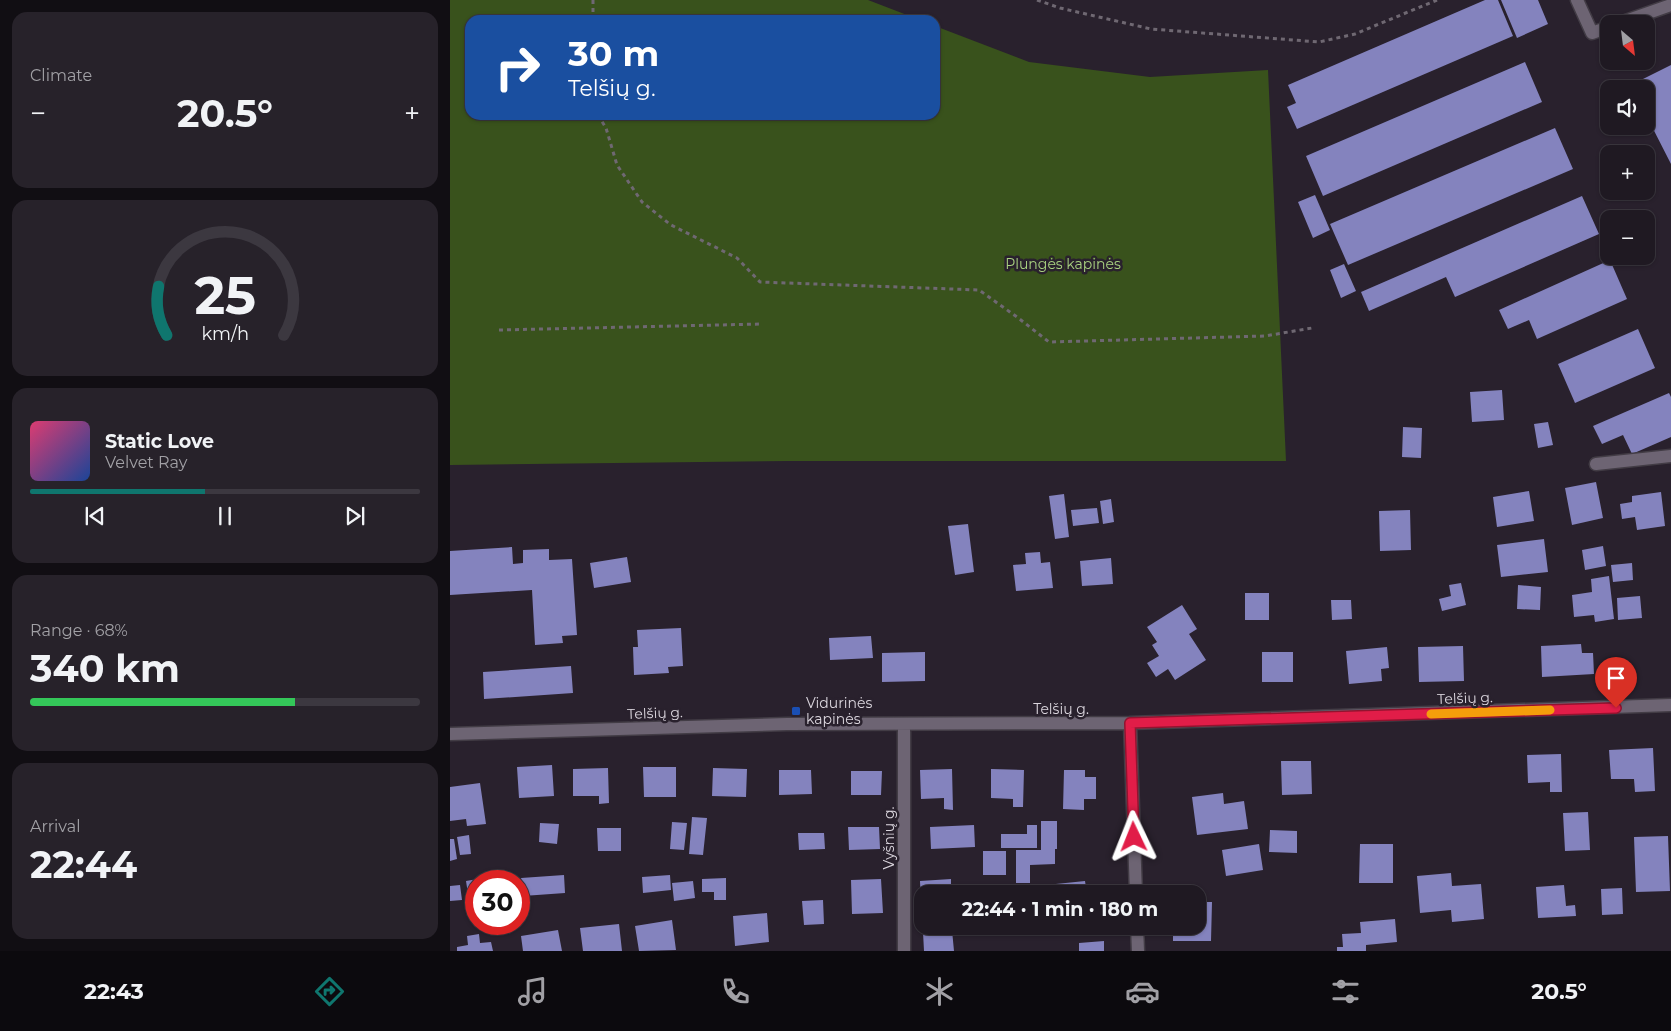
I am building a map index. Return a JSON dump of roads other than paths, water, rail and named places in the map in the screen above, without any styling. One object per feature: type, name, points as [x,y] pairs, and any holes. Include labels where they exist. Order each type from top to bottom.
[{"type":"street","points":[[1577,0],[1592,33],[1600,30]]},
{"type":"street","points":[[1643,15],[1671,5]]},
{"type":"street","points":[[1596,464],[1671,456]]},
{"type":"street","name":"Telšių g.","points":[[450,734],[787,724],[1130,723],[1671,705]]},
{"type":"street","points":[[1130,723],[1136,885]]},
{"type":"street","name":"Vyšnių g.","points":[[904,724],[904,951]]},
{"type":"street","points":[[1138,935],[1138,951]]},
{"type":"place","name":"Vidurinės kapinės","points":[[796,711]]},
{"type":"park label","name":"Plungės kapinės","points":[[1063,264]]}]
